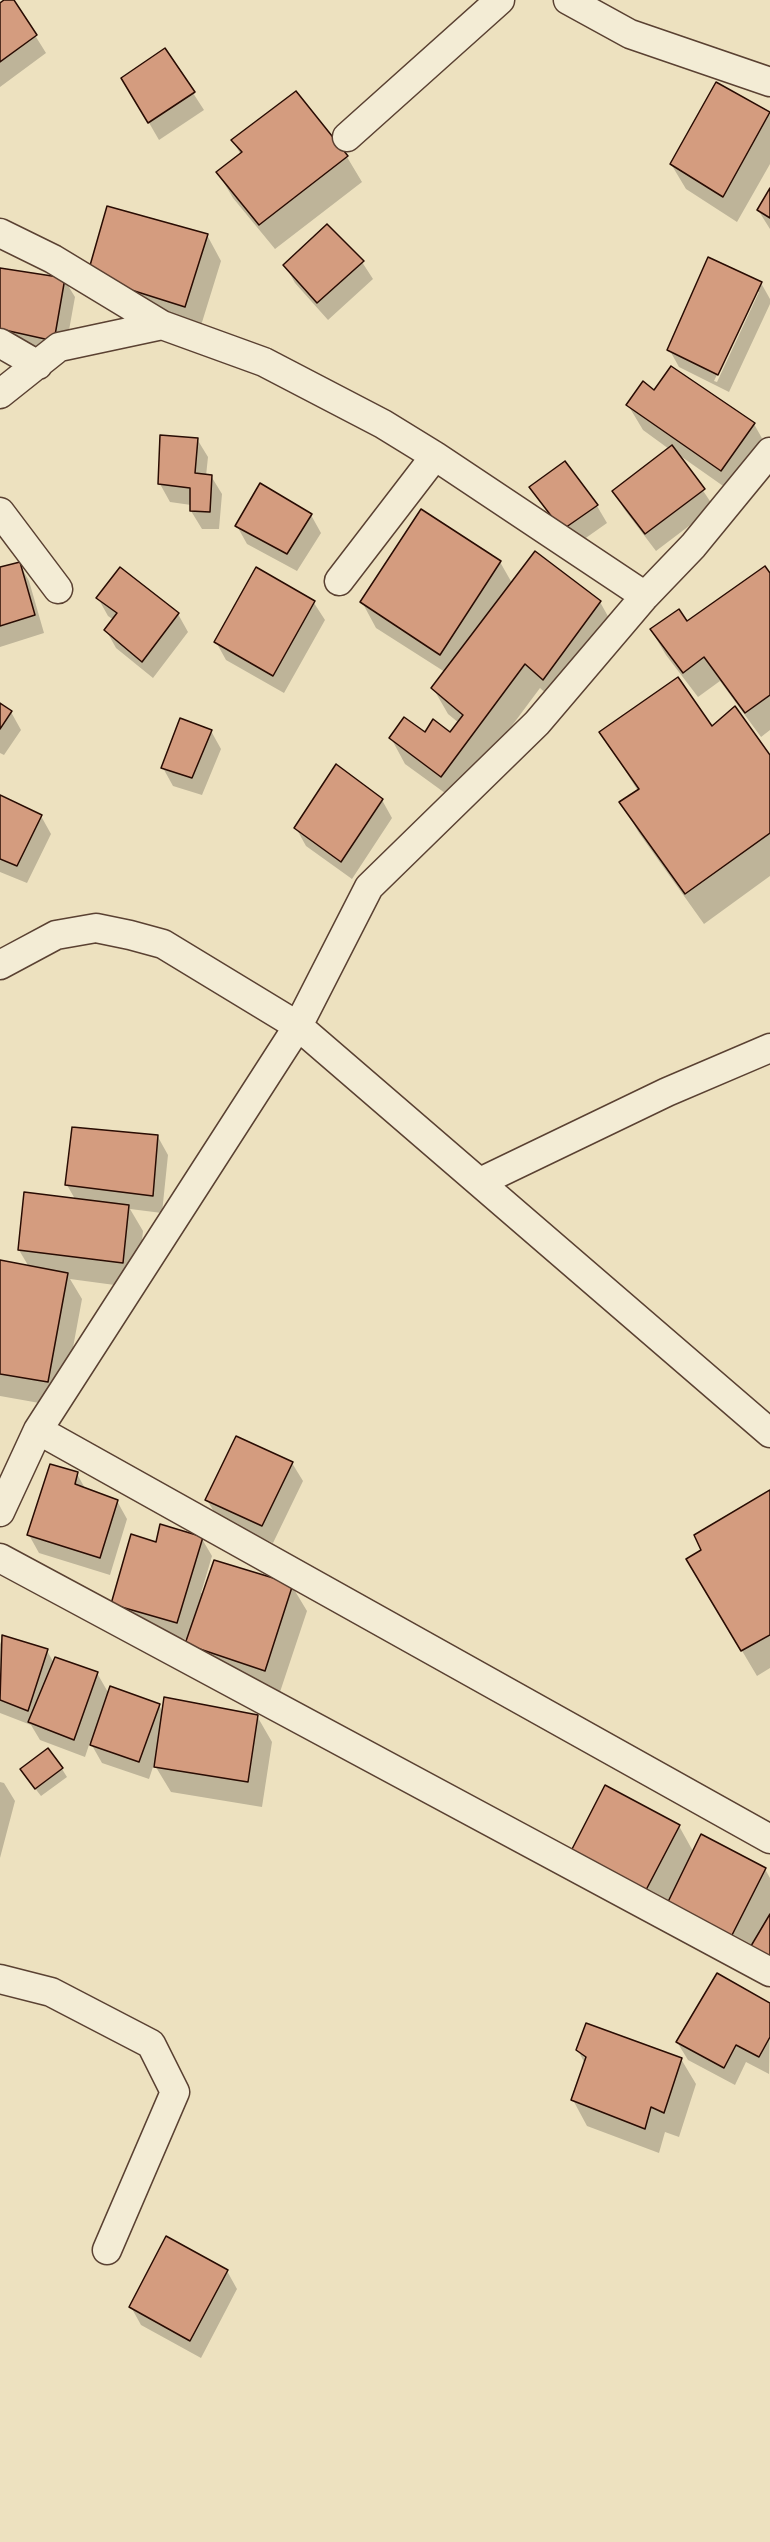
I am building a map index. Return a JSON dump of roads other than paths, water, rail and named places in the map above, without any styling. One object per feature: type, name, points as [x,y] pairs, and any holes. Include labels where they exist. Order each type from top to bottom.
[{"type":"street","points":[[347,137],[500,0]]},
{"type":"street","points":[[568,0],[630,34],[770,82]]},
{"type":"street","points":[[0,233],[53,259],[162,325],[264,362],[383,424],[645,596]]},
{"type":"street","points":[[0,394],[59,347],[162,325]]},
{"type":"street","points":[[0,343],[38,365]]},
{"type":"street","points":[[0,1512],[38,1430],[298,1026],[369,887],[537,723],[645,596],[693,546],[761,466],[770,452]]},
{"type":"street","points":[[339,581],[435,456]]},
{"type":"street","points":[[0,512],[58,589]]},
{"type":"street","points":[[0,965],[56,935],[96,928],[163,944],[298,1026],[770,1433]]},
{"type":"street","points":[[480,1182],[667,1092],[770,1048]]},
{"type":"street","points":[[38,1430],[770,1839]]},
{"type":"street","points":[[0,1558],[770,1972]]},
{"type":"street","points":[[0,1979],[51,1992],[151,2044],[175,2092],[107,2250]]}]
